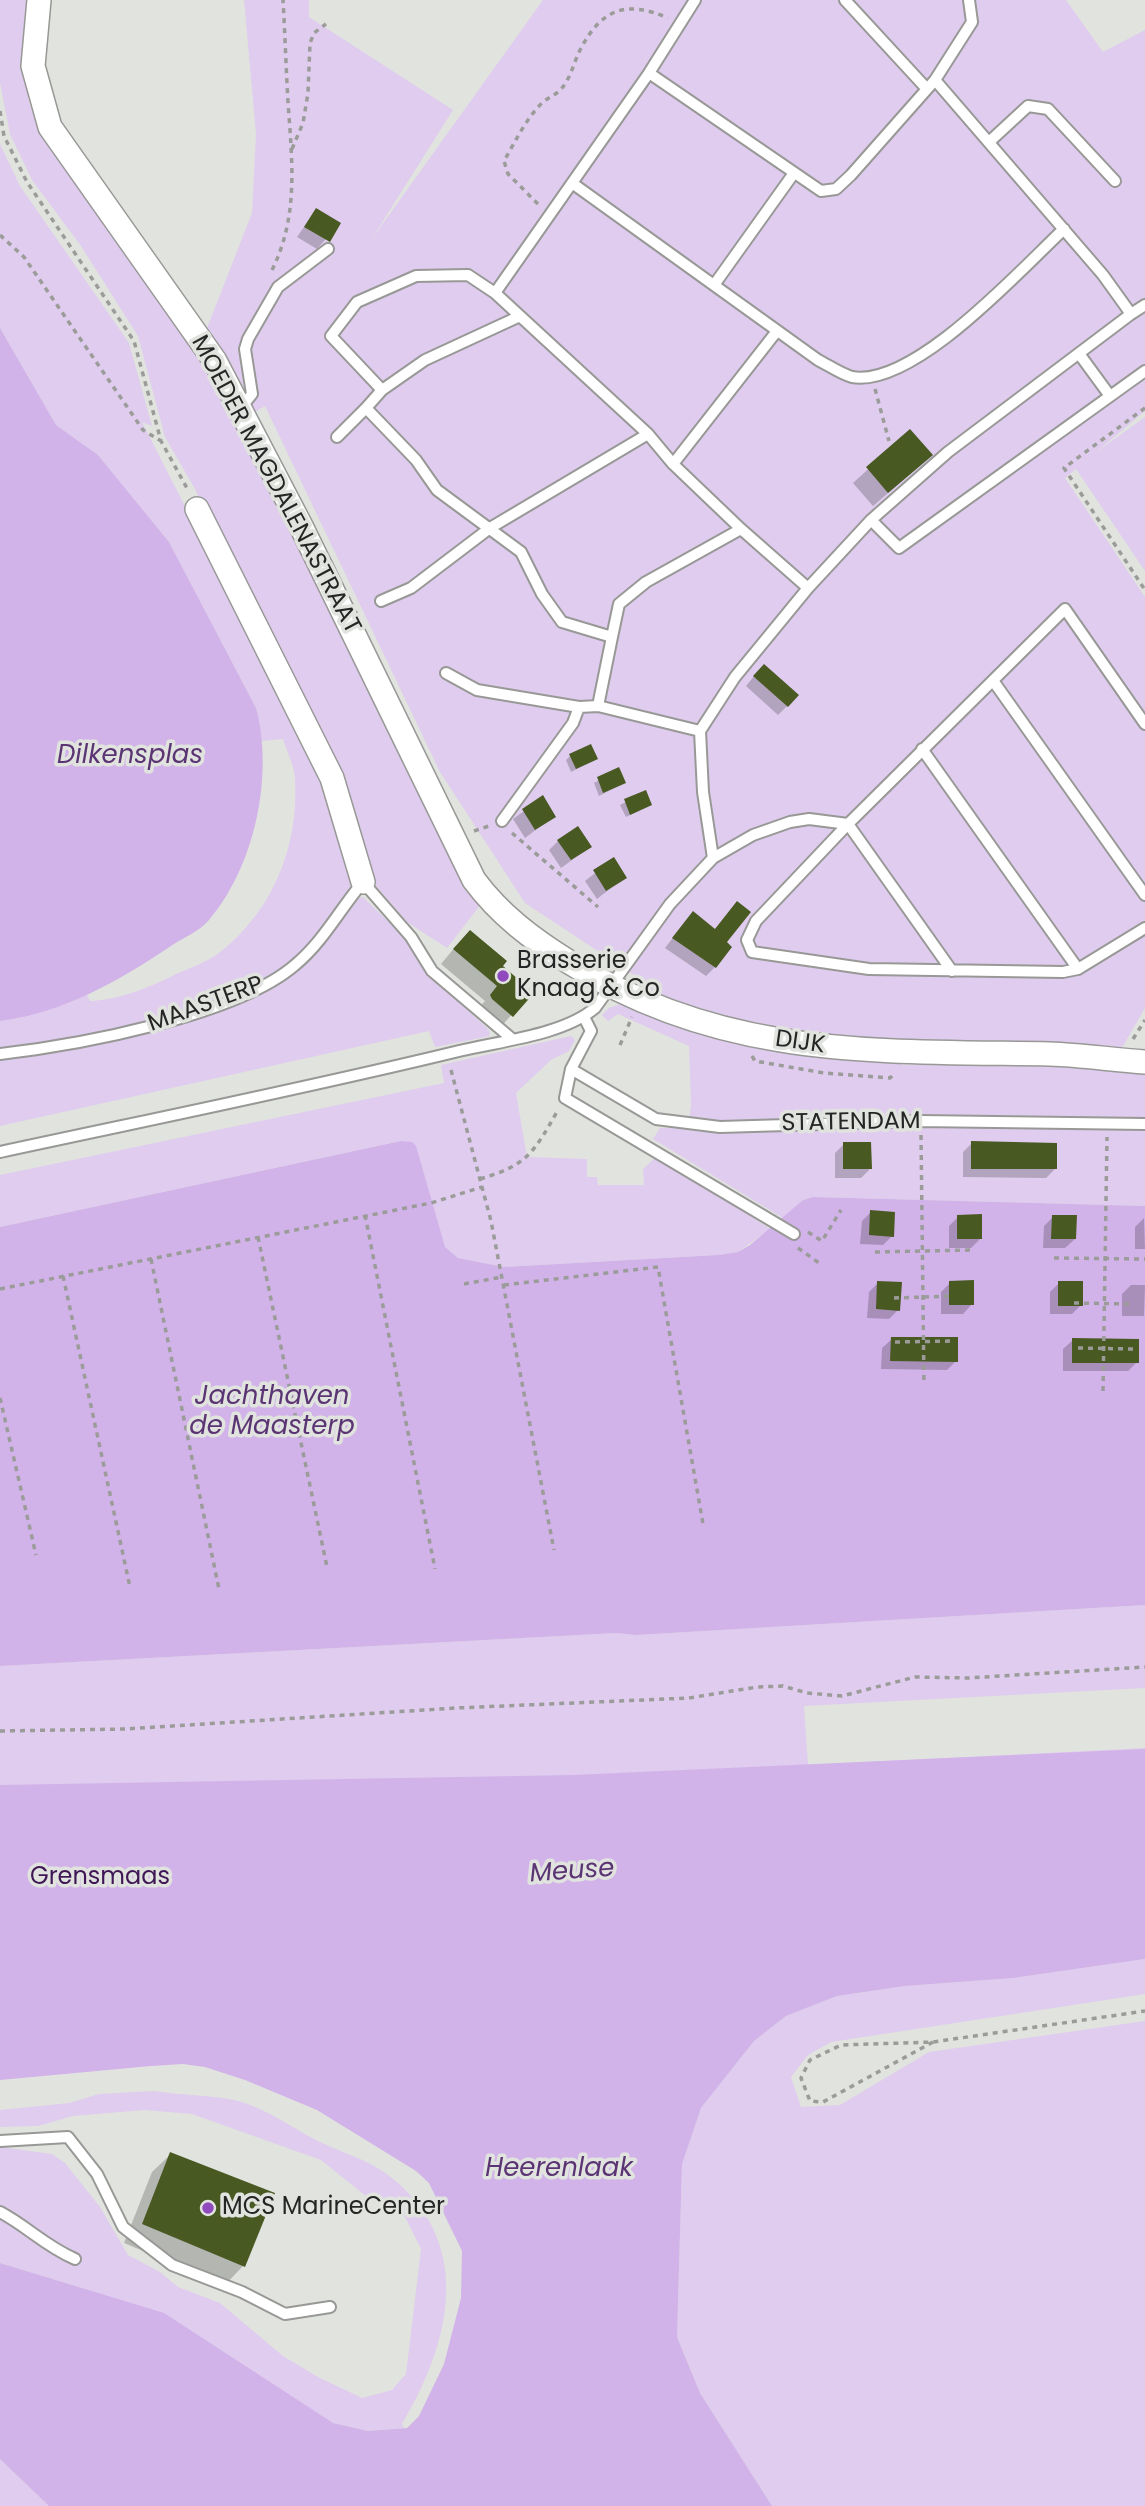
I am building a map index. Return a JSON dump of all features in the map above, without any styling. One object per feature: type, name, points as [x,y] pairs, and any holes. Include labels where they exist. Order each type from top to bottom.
[{"type":"street","name":"MOEDER MAGDALENASTRAAT","points":[[39,0],[33,66],[50,127],[215,362],[474,880],[490,901]]},
{"type":"street","points":[[197,509],[332,778],[363,882]]},
{"type":"street","name":"DIJK","points":[[490,901],[541,945],[610,988],[718,1026],[775,1041],[856,1051],[1054,1054],[1145,1062]]},
{"type":"lane","points":[[495,293],[649,73],[695,0]]},
{"type":"lane","points":[[845,0],[989,142],[1103,275],[1131,314]]},
{"type":"lane","points":[[649,73],[821,191],[836,189],[931,84],[972,22],[969,0]]},
{"type":"lane","points":[[989,142],[1028,106],[1048,109],[1115,181]]},
{"type":"lane","points":[[713,285],[794,173]]},
{"type":"lane","points":[[572,183],[818,360],[851,377],[872,375],[904,364],[940,345],[1064,229]]},
{"type":"lane","points":[[240,409],[251,394],[245,349],[248,339],[278,287],[328,249]]},
{"type":"lane","points":[[382,390],[331,336],[358,302],[416,276],[468,275],[495,293],[648,434],[673,464],[741,529],[808,587]]},
{"type":"lane","points":[[713,858],[703,792],[700,731],[735,677],[808,587],[871,520],[948,452],[1145,305]]},
{"type":"lane","points":[[337,437],[382,390],[425,360],[518,317]]},
{"type":"lane","points":[[673,464],[777,331]]},
{"type":"lane","points":[[1080,355],[1110,396]]},
{"type":"lane","points":[[871,520],[899,548],[1145,371]]},
{"type":"lane","points":[[366,408],[416,460],[437,490],[521,552],[541,594],[562,622],[612,637]]},
{"type":"lane","points":[[381,601],[411,587],[490,528],[648,434]]},
{"type":"lane","points":[[598,706],[620,604],[646,582],[741,529]]},
{"type":"lane","points":[[1145,724],[1065,609],[848,824],[755,921],[747,940],[752,952],[869,969],[1063,972],[1078,969],[1145,928]]},
{"type":"lane","points":[[446,673],[477,690],[579,706],[598,706],[700,731]]},
{"type":"lane","points":[[994,682],[1145,895]]},
{"type":"lane","points":[[502,821],[573,723],[579,706]]},
{"type":"lane","points":[[922,749],[1078,969]]},
{"type":"lane","points":[[0,1152],[447,1054],[560,1027],[584,1017],[610,988],[670,904],[713,858],[753,835],[790,822],[809,819],[848,824],[952,971]]},
{"type":"lane","points":[[363,882],[411,937],[432,971],[511,1038]]},
{"type":"lane","name":"MAASTERP","points":[[0,1054],[115,1035],[220,1003],[266,984],[295,965],[311,950],[363,882]]},
{"type":"lane","points":[[584,1017],[591,1031],[571,1069],[565,1098],[794,1234]]},
{"type":"lane","name":"STATENDAM","points":[[571,1069],[656,1119],[720,1126],[920,1121],[1145,1124]]},
{"type":"lane","points":[[0,2141],[68,2137],[97,2174],[122,2227],[172,2265],[243,2292],[285,2314],[330,2307]]},
{"type":"lane","points":[[0,2212],[17,2221],[50,2248],[75,2259]]},
{"type":"path","points":[[270,274],[280,254],[292,213],[292,150],[283,0]]},
{"type":"path","points":[[552,212],[532,200],[508,174],[504,161],[518,137],[542,103],[562,89],[581,48],[612,8],[632,2],[650,5],[679,25]]},
{"type":"path","points":[[292,150],[303,123],[310,43],[314,33],[326,24]]},
{"type":"path","points":[[0,111],[4,136],[27,182],[134,341],[161,441],[197,509]]},
{"type":"path","points":[[0,234],[24,257],[143,429],[161,441]]},
{"type":"path","points":[[872,375],[889,441]]},
{"type":"path","points":[[1145,408],[1064,468],[1145,590]]},
{"type":"path","points":[[454,838],[502,821],[519,841],[598,907]]},
{"type":"path","points":[[620,1045],[640,999]]},
{"type":"path","points":[[447,1054],[491,1221],[554,1550]]},
{"type":"path","points":[[480,1178],[508,1170],[535,1151],[565,1098]]},
{"type":"path","points":[[920,1121],[924,1385]]},
{"type":"path","points":[[1102,1391],[1107,1122]]},
{"type":"path","points":[[0,1289],[431,1203],[482,1187]]},
{"type":"path","points":[[822,1241],[841,1210]]},
{"type":"path","points":[[365,1215],[435,1569]]},
{"type":"path","points":[[258,1237],[327,1567]]},
{"type":"path","points":[[875,1252],[971,1250]]},
{"type":"path","points":[[1054,1258],[1145,1259]]},
{"type":"path","points":[[151,1259],[219,1589]]},
{"type":"path","points":[[504,1284],[658,1267],[704,1524]]},
{"type":"path","points":[[63,1276],[130,1587]]},
{"type":"path","points":[[464,1284],[502,1277]]},
{"type":"path","points":[[894,1298],[953,1296]]},
{"type":"path","points":[[1074,1303],[1130,1304]]},
{"type":"path","points":[[895,1342],[953,1341]]},
{"type":"path","points":[[1078,1348],[1133,1349]]},
{"type":"path","points":[[0,1398],[36,1555]]},
{"type":"path","points":[[0,1731],[125,1729],[689,1698],[757,1687],[783,1686],[807,1693],[842,1696],[915,1677],[968,1678],[1145,1667]]},
{"type":"path","points":[[933,2042],[823,2102],[810,2101],[801,2078],[810,2060],[841,2045],[933,2042],[1145,2011]]},
{"type":"green space","points":[[0,0],[26,0],[28,98],[37,124],[202,353],[302,546],[459,875],[481,904],[447,948],[407,922],[376,886],[363,851],[195,489],[165,437],[138,336],[81,246],[32,180],[10,134],[0,83]]},
{"type":"green space","points":[[244,0],[309,0],[309,17],[453,110],[371,240],[543,0],[1066,0],[1103,52],[1145,30],[1145,411],[1095,453],[1145,417],[1145,571],[1076,469],[1065,478],[1145,597],[1145,1008],[1122,1048],[825,1039],[726,1023],[632,985],[637,977],[525,903],[440,772],[265,406],[255,412],[230,362],[207,328],[252,213],[256,134]]},
{"type":"green space","points":[[0,144],[20,186],[129,343],[152,426],[142,422],[321,773],[354,881],[309,947],[272,975],[237,993],[199,1008],[116,1031],[0,1050],[0,1021],[19,1018],[87,995],[90,1001],[134,992],[198,965],[219,953],[238,937],[267,898],[287,853],[295,805],[295,775],[283,739],[261,741],[256,708],[169,542],[98,455],[56,425],[0,328]]},
{"type":"green space","points":[[363,897],[411,944],[430,975],[489,1030],[490,1036],[435,1047],[429,1031],[0,1126],[0,1058],[55,1051],[269,986],[354,900]]},
{"type":"green space","points":[[620,1004],[744,1045],[747,1041],[905,1061],[902,1065],[1039,1065],[1145,1071],[1145,1206],[813,1197],[803,1200],[783,1218],[653,1139],[660,1128],[688,1128],[691,1105],[689,1046],[618,1014],[608,1021],[602,1015],[609,1008]]},
{"type":"green space","points":[[571,1036],[575,1040],[569,1051],[551,1060],[516,1093],[527,1157],[587,1159],[587,1177],[597,1177],[598,1185],[644,1185],[643,1169],[654,1159],[670,1163],[770,1229],[738,1252],[718,1255],[504,1267],[458,1258],[445,1247],[401,1141],[0,1227],[0,1175],[444,1083],[441,1065]]},
{"type":"green space","name":"Grensmaas","points":[[1145,1605],[1145,1688],[804,1706],[808,1765],[1145,1748],[1145,1793],[0,1997],[0,1666],[616,1633],[636,1635]]},
{"type":"green space","points":[[1145,1959],[1145,1994],[831,2042],[808,2055],[791,2077],[801,2107],[840,2105],[929,2052],[1145,2021],[1145,2506],[772,2506],[700,2393],[677,2337],[682,2163],[701,2108],[754,2041],[786,2016],[837,1996],[905,1986],[1013,1978]]},
{"type":"green space","points":[[154,2091],[224,2098],[257,2108],[320,2142],[375,2166],[392,2178],[418,2205],[435,2233],[444,2264],[446,2296],[442,2329],[432,2361],[402,2424],[404,2428],[368,2431],[333,2423],[82,2288],[0,2263],[0,2147],[52,2154],[65,2163],[100,2207],[128,2255],[160,2272],[178,2287],[220,2303],[283,2356],[318,2377],[362,2398],[392,2390],[406,2374],[421,2249],[405,2217],[372,2201],[321,2160],[192,2114],[145,2110],[73,2116],[38,2126],[0,2127],[0,2110],[69,2103],[99,2094]]},
{"type":"green space","points":[[0,2459],[49,2506],[0,2506]]},
{"type":"water","name":"Dilkensplas","points":[[0,328],[56,425],[98,455],[169,542],[256,708],[263,762],[261,790],[249,847],[225,898],[206,924],[92,993],[47,1011],[0,1021]]},
{"type":"water","name":"Jachthaven de Maasterp","points":[[401,1141],[412,1142],[416,1146],[445,1247],[458,1258],[504,1267],[738,1252],[803,1200],[813,1197],[1145,1206],[1145,1605],[636,1635],[616,1633],[0,1666],[0,1227]]},
{"type":"water","points":[[1145,1749],[1145,1959],[1013,1978],[905,1986],[837,1996],[786,2016],[754,2041],[701,2108],[682,2164],[677,2337],[700,2393],[772,2506],[49,2506],[0,2459],[0,2263],[164,2313],[333,2423],[368,2431],[407,2428],[419,2416],[444,2364],[461,2298],[462,2251],[429,2183],[416,2171],[317,2110],[245,2080],[205,2067],[183,2064],[0,2080],[0,1785],[574,1775]]},
{"type":"building","points":[[316,208],[341,223],[330,242],[304,227]]},
{"type":"building","points":[[910,429],[933,455],[888,493],[866,467]]},
{"type":"building","points":[[764,664],[799,695],[788,707],[753,676]]},
{"type":"building","points":[[591,744],[598,759],[576,769],[569,754]]},
{"type":"building","points":[[619,767],[626,783],[603,793],[597,777]]},
{"type":"building","points":[[646,790],[652,805],[630,815],[624,799]]},
{"type":"building","points":[[543,795],[556,817],[535,830],[522,809]]},
{"type":"building","points":[[578,826],[592,847],[571,860],[557,840]]},
{"type":"building","points":[[614,857],[627,878],[606,891],[593,870]]},
{"type":"building","points":[[737,901],[751,912],[727,942],[732,947],[716,968],[672,938],[693,911],[715,929]]},
{"type":"building","points":[[470,930],[507,961],[503,966],[534,993],[513,1017],[492,999],[490,995],[497,986],[453,949]]},
{"type":"building","points":[[971,1141],[1057,1143],[1057,1169],[971,1169]]},
{"type":"building","points":[[843,1142],[871,1142],[872,1169],[843,1169]]},
{"type":"building","points":[[870,1210],[895,1212],[894,1237],[869,1235]]},
{"type":"building","points":[[982,1214],[982,1239],[957,1239],[957,1215]]},
{"type":"building","points":[[1052,1215],[1077,1215],[1076,1239],[1051,1239]]},
{"type":"building","points":[[974,1280],[974,1305],[949,1305],[949,1281]]},
{"type":"building","points":[[877,1281],[902,1282],[900,1311],[876,1309]]},
{"type":"building","points":[[1058,1281],[1083,1281],[1083,1306],[1058,1306]]},
{"type":"building","points":[[891,1337],[958,1337],[958,1362],[890,1361]]},
{"type":"building","points":[[1072,1338],[1139,1339],[1139,1363],[1072,1363]]},
{"type":"building","name":"MCS MarineCenter","points":[[170,2152],[275,2193],[245,2267],[142,2224]]},
{"type":"place","name":"Brasserie Knaag & Co","points":[[503,976]]},
{"type":"place","name":"MCS MarineCenter","points":[[208,2208]]},
{"type":"water label","name":"Meuse","points":[[572,1872]]},
{"type":"water label","name":"Heerenlaak","points":[[559,2169]]}]
